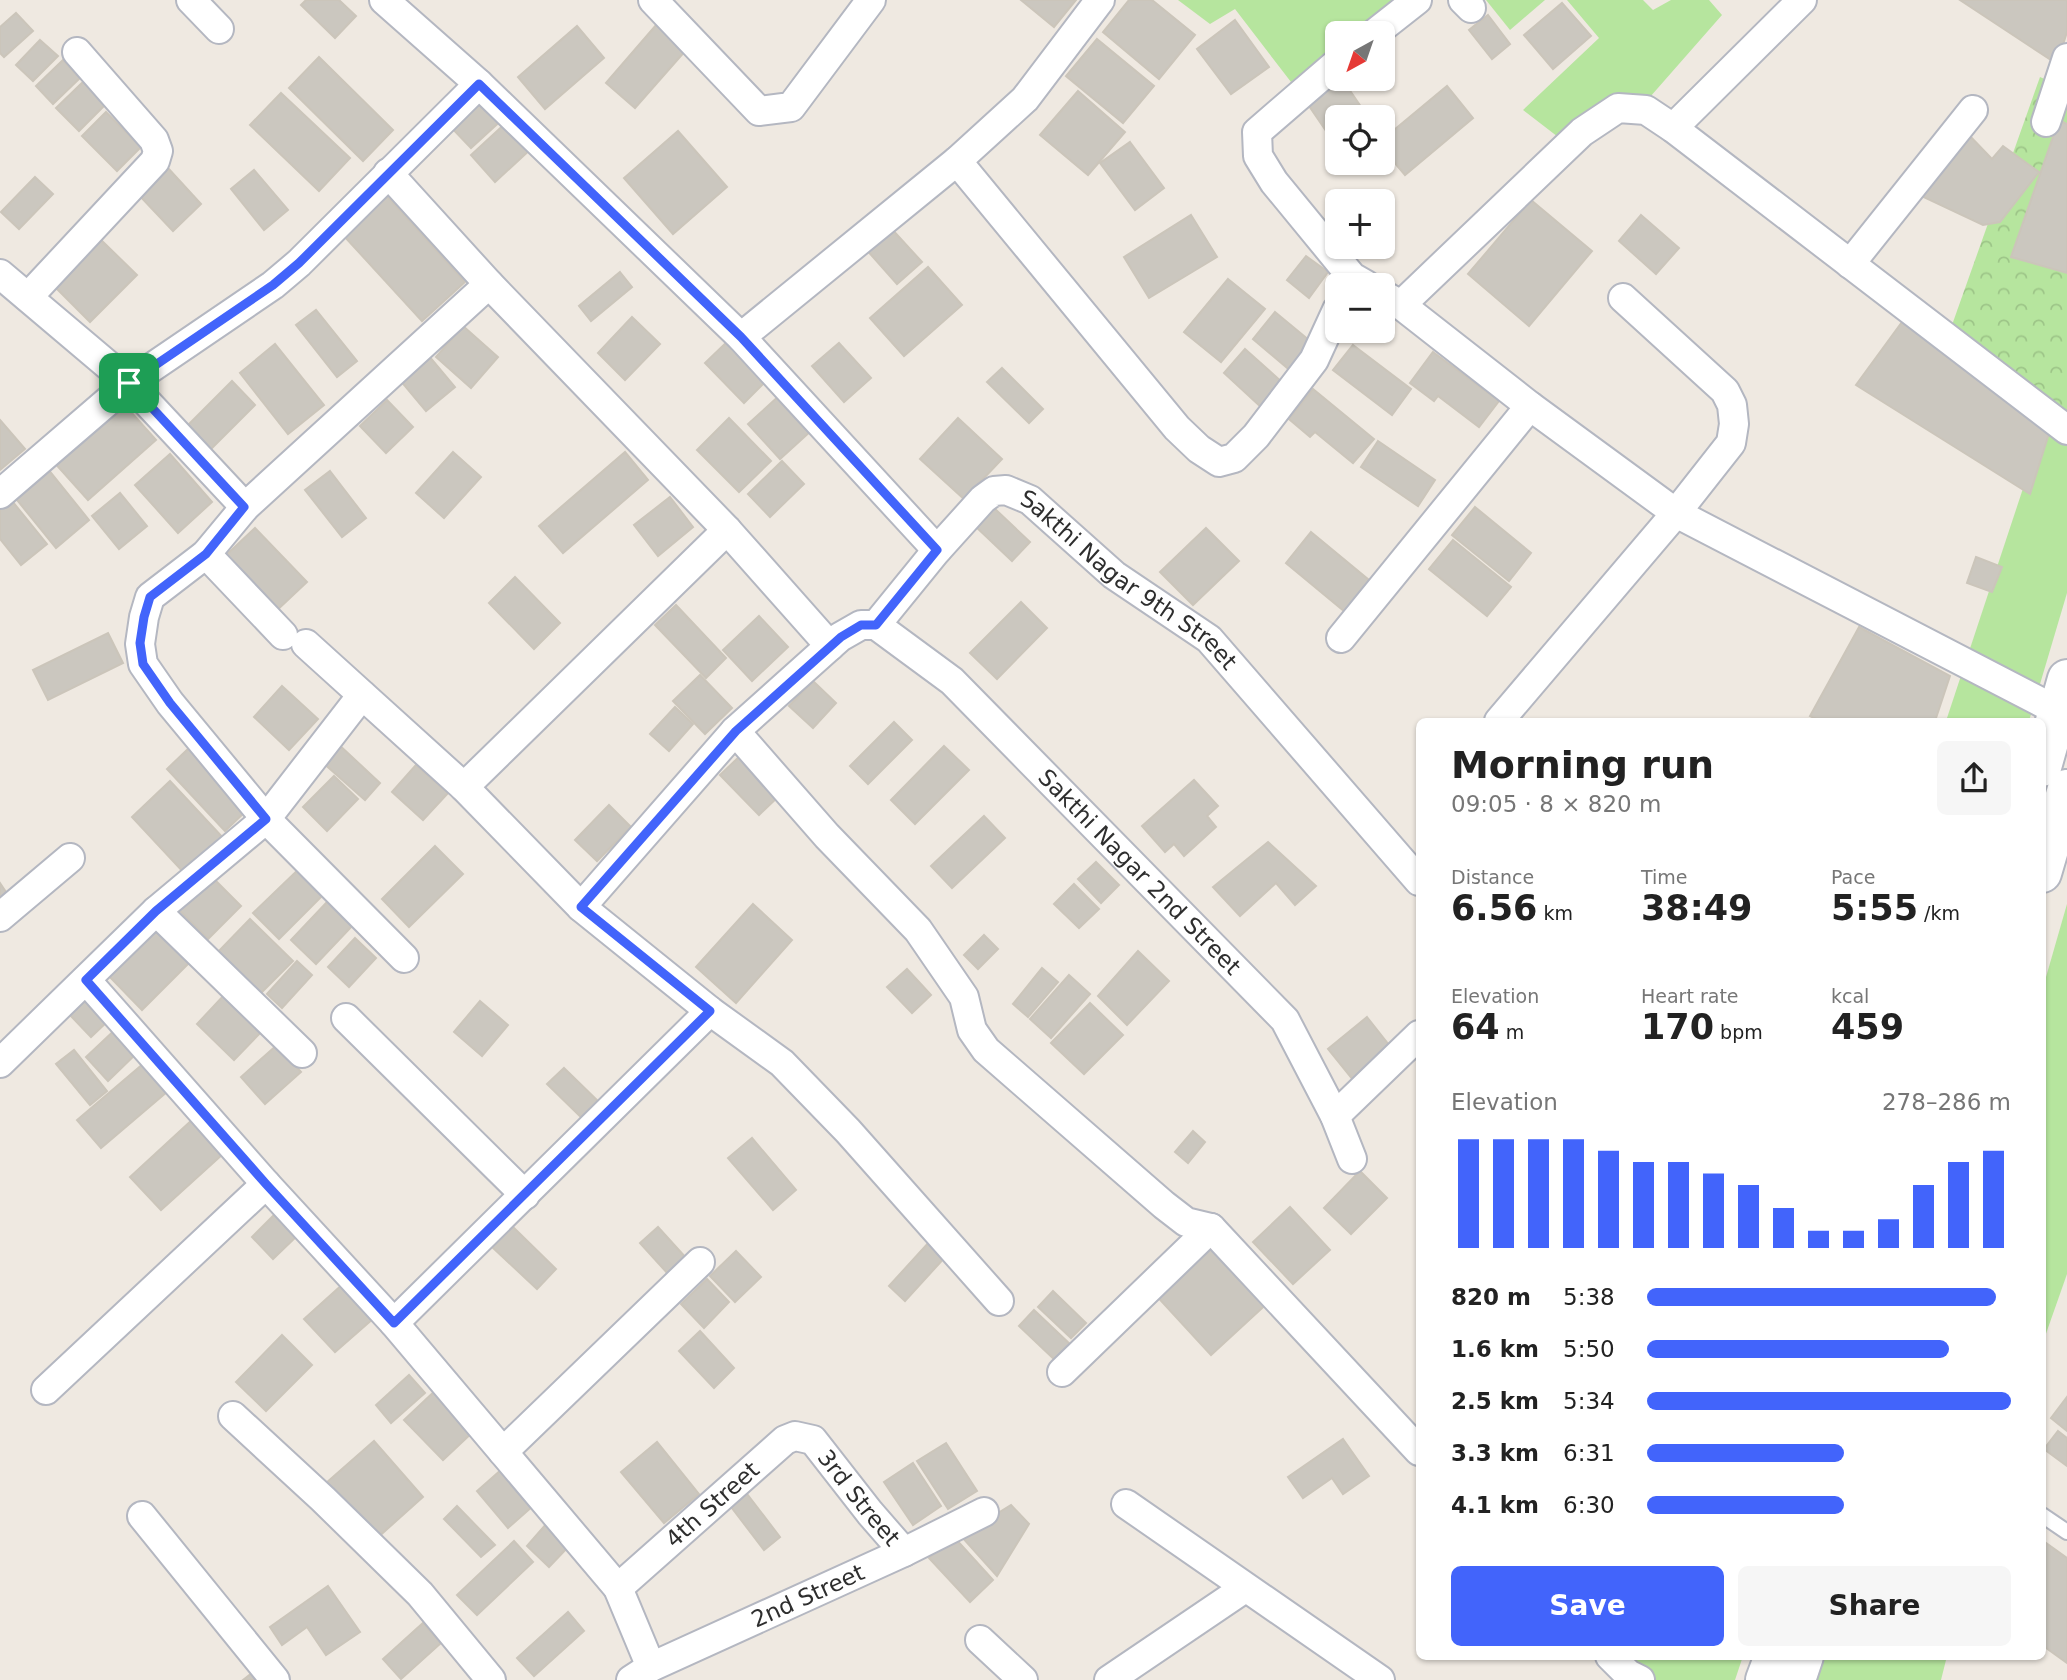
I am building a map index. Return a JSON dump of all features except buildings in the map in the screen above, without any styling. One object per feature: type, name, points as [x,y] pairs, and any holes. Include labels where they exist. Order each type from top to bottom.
[{"type":"main road","points":[[2046,754],[2064,701]]},
{"type":"main road","points":[[2046,860],[2067,789]]},
{"type":"main road","points":[[1765,1680],[1772,1660]]},
{"type":"main road","points":[[1796,1680],[1803,1660]]},
{"type":"street","points":[[191,0],[219,29]]},
{"type":"street","points":[[384,0],[479,84],[741,337],[937,550]]},
{"type":"street","points":[[653,0],[759,111],[791,107],[871,0]]},
{"type":"street","points":[[741,337],[957,161],[1026,99],[1100,0]]},
{"type":"street","points":[[1390,21],[1417,0]]},
{"type":"street","points":[[1673,128],[1802,0]]},
{"type":"street","points":[[28,297],[155,161],[158,151],[154,140],[77,52]]},
{"type":"street","points":[[2046,122],[2067,58]]},
{"type":"street","points":[[1325,73],[1257,132],[1258,156],[1274,182],[1348,273]]},
{"type":"street","points":[[0,494],[129,383],[273,285],[299,263],[479,84]]},
{"type":"street","points":[[1395,297],[1582,132],[1618,108],[1646,110],[2067,430]]},
{"type":"street","points":[[1850,264],[1972,110]]},
{"type":"street","points":[[957,161],[1177,428],[1199,449],[1219,462],[1234,458],[1256,436],[1314,360],[1325,336]]},
{"type":"street","points":[[388,173],[489,284],[727,530],[830,646]]},
{"type":"street","points":[[0,274],[129,383],[244,507]]},
{"type":"street","points":[[404,958],[266,819],[170,703],[143,664],[140,643],[150,597],[206,554],[244,507],[489,284]]},
{"type":"street","points":[[1502,718],[1676,513],[1731,443],[1734,424],[1732,405],[1725,391],[1623,298]]},
{"type":"street","points":[[1395,302],[1676,513],[2064,701]]},
{"type":"street","points":[[1341,638],[1530,406]]},
{"type":"street","name":"Sakthi Nagar 9th Street","points":[[876,625],[937,550],[984,499],[994,491],[1006,490],[1030,500],[1114,575],[1209,639],[1416,878]]},
{"type":"street","points":[[464,787],[727,530]]},
{"type":"street","points":[[206,554],[295,639],[464,787],[581,907],[710,1011],[782,1063],[848,1131],[999,1301]]},
{"type":"street","points":[[581,907],[736,731],[830,646],[861,625],[876,625]]},
{"type":"street","name":"Sakthi Nagar 2nd Street","points":[[876,625],[951,681],[1285,1020],[1335,1116],[1352,1159]]},
{"type":"street","points":[[0,1063],[156,911],[266,819],[362,695]]},
{"type":"street","points":[[736,731],[827,835],[918,930],[964,997],[971,1030],[986,1050],[1164,1205],[1186,1222],[1211,1228],[1416,1448]]},
{"type":"street","points":[[0,917],[70,858]]},
{"type":"street","points":[[156,911],[302,1053]]},
{"type":"street","points":[[86,980],[266,1184],[394,1323],[618,1588],[648,1676]]},
{"type":"street","points":[[394,1323],[710,1011]]},
{"type":"street","points":[[346,1018],[525,1195]]},
{"type":"street","points":[[1335,1116],[1416,1038]]},
{"type":"street","points":[[46,1390],[266,1184]]},
{"type":"street","points":[[1062,1372],[1211,1228]]},
{"type":"street","points":[[503,1452],[699,1262]]},
{"type":"street","points":[[233,1416],[420,1594],[491,1680]]},
{"type":"street","name":"4th Street","points":[[618,1588],[785,1440],[795,1436],[813,1440]]},
{"type":"street","name":"3rd Street","points":[[813,1440],[904,1552]]},
{"type":"street","points":[[1126,1504],[1380,1680]]},
{"type":"street","name":"2nd Street","points":[[648,1676],[984,1512]]},
{"type":"street","points":[[142,1516],[275,1680]]},
{"type":"street","points":[[1109,1680],[1245,1588]]},
{"type":"street","points":[[980,1640],[1023,1680]]},
{"type":"street","points":[[1615,1660],[1628,1674],[1640,1680]]},
{"type":"lane","points":[[2046,1518],[2067,1532]]},
{"type":"green space","points":[[1178,0],[1399,0],[1371,21],[1325,21],[1325,56],[1291,82],[1235,9],[1210,24]]},
{"type":"green space","points":[[1486,0],[1545,0],[1510,30]]},
{"type":"green space","points":[[1567,0],[1643,0],[1653,10],[1671,0],[1709,0],[1722,15],[1650,97],[1575,150],[1523,110],[1599,38]]},
{"type":"green space","points":[[2040,77],[2067,89],[2067,417],[1952,325]]},
{"type":"green space","points":[[2050,407],[2067,417],[2067,593],[2030,718],[1947,718]]},
{"type":"green space","points":[[2067,904],[2067,1274],[2046,1334],[2046,977]]},
{"type":"green space","points":[[1622,1660],[1742,1660],[1735,1680],[1615,1680]]},
{"type":"green space","points":[[1821,1660],[1946,1660],[1941,1680],[1814,1680]]},
{"type":"route","points":[[479,84],[741,337],[937,550],[876,625],[861,625],[841,637],[736,731],[581,907],[710,1011],[394,1323],[266,1184],[86,980],[156,911],[266,819],[170,703],[143,664],[140,643],[150,597],[206,554],[244,507],[129,383],[273,285],[299,263],[479,84]]}]
